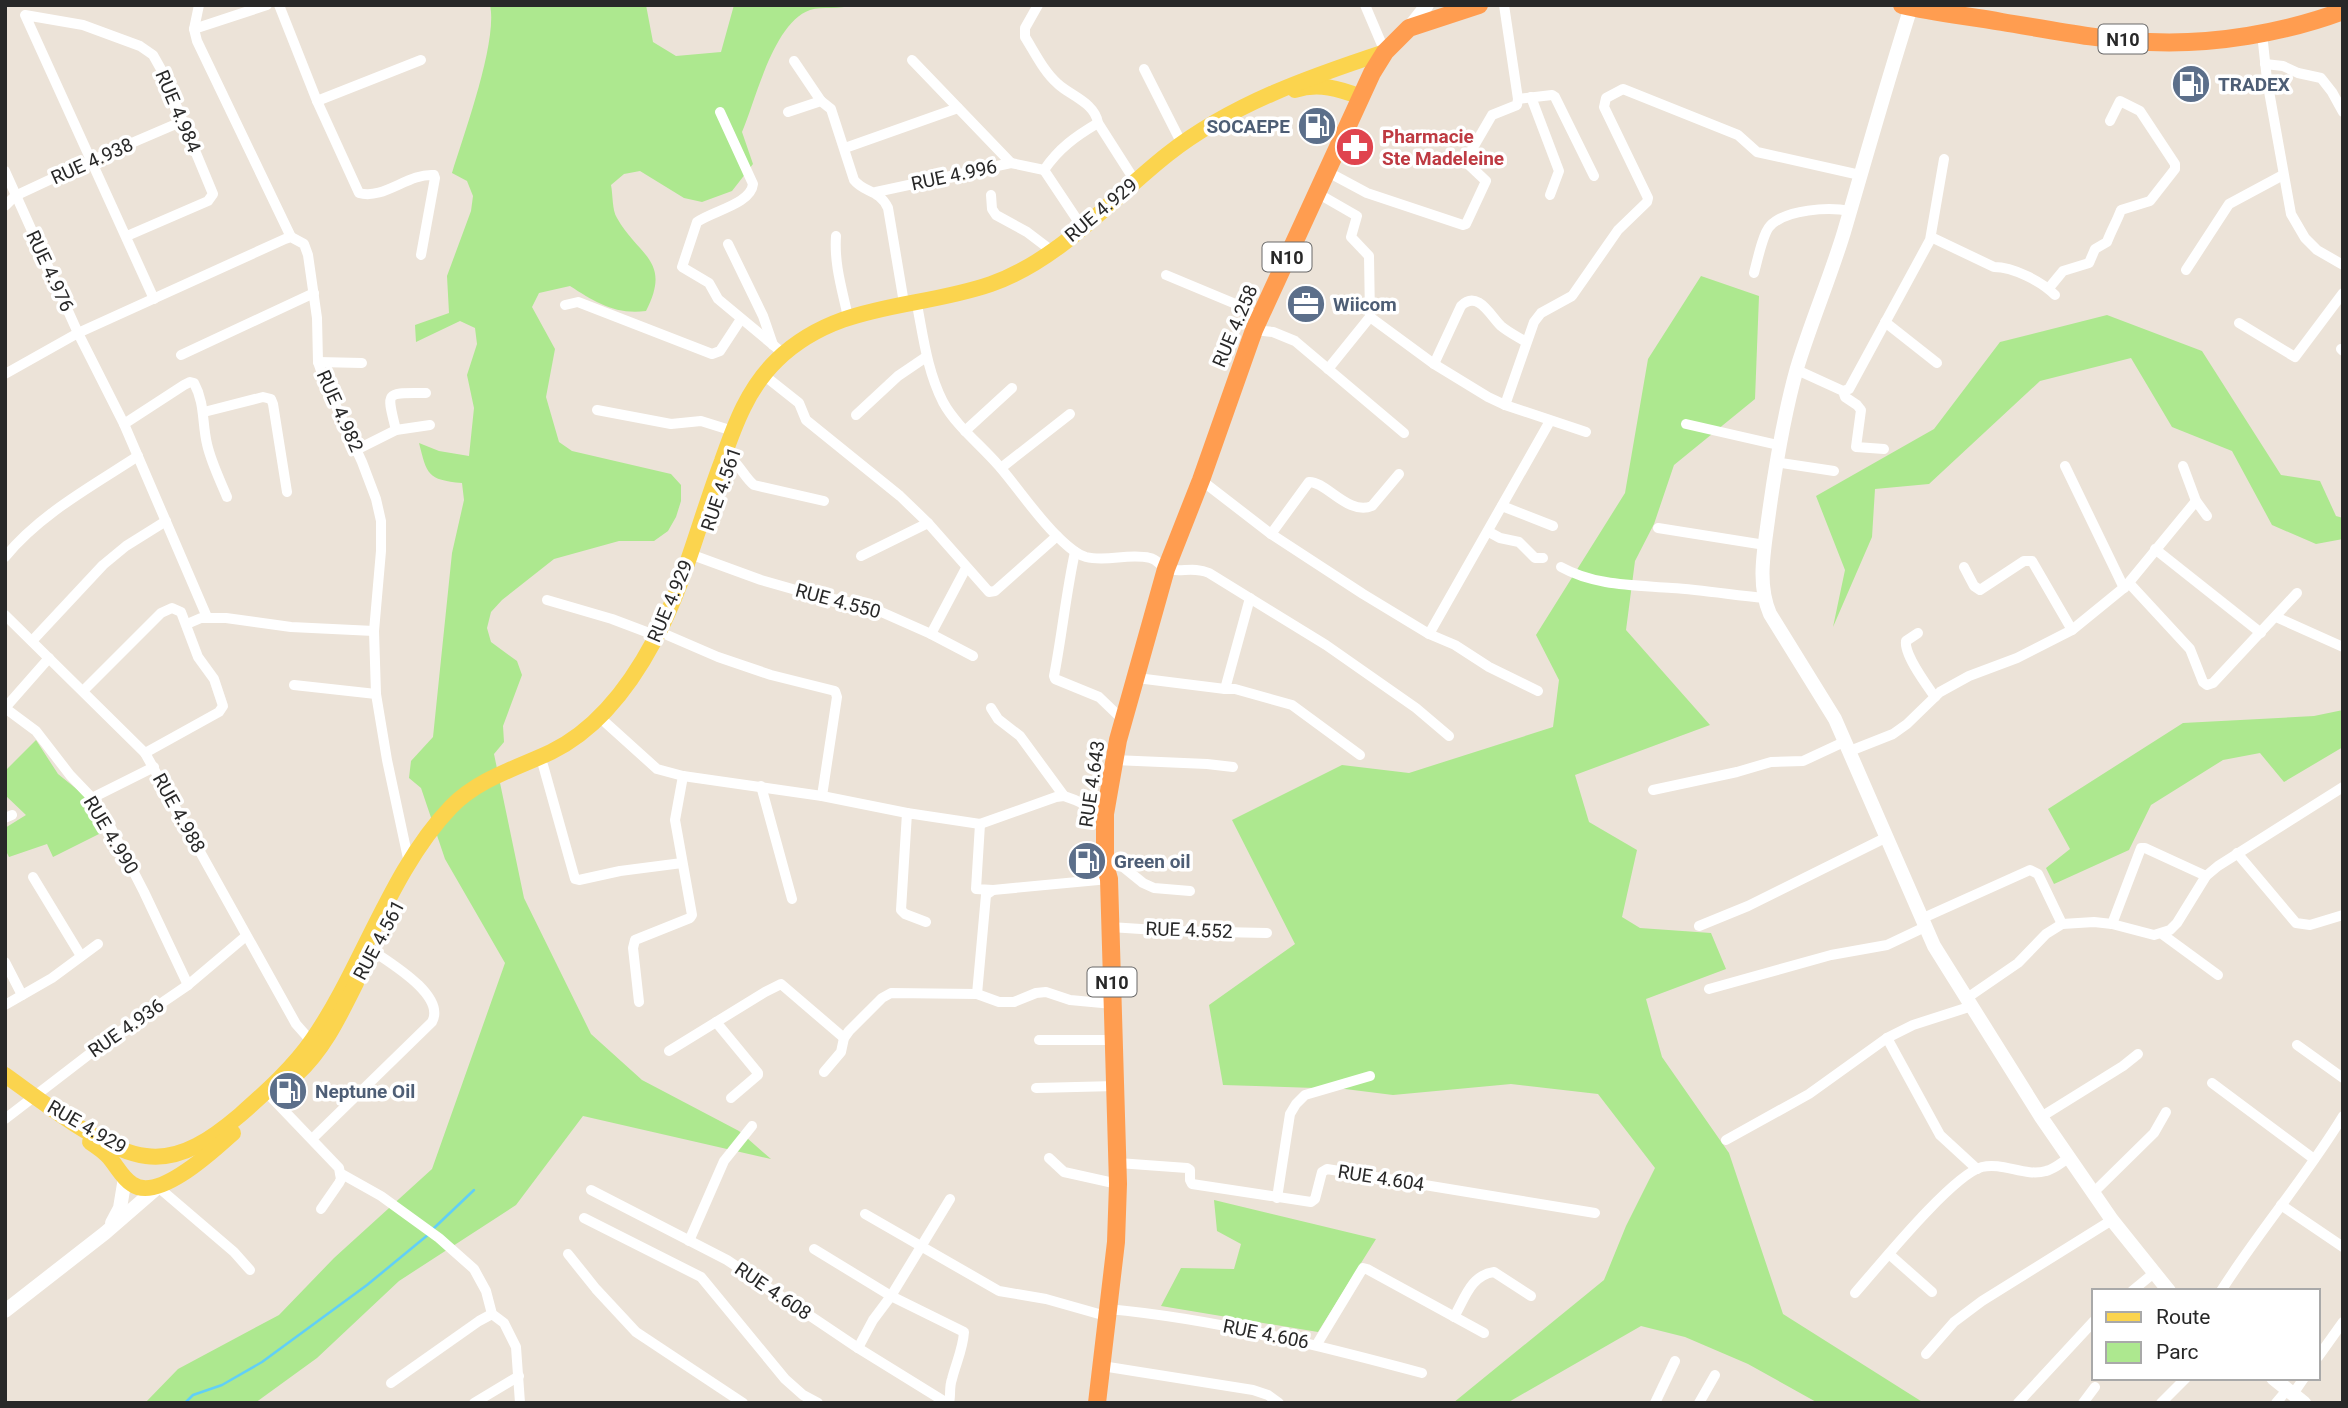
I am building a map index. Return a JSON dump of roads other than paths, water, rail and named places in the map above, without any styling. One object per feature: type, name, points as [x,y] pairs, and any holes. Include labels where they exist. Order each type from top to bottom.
[{"type":"highway","name":"RUE 4.258","points":[[1166,569],[1201,480],[1256,324],[1372,73],[1385,52],[1409,28],[1479,5]]},
{"type":"highway","name":"N10","points":[[1907,6],[2079,34],[2151,42],[2206,40],[2262,33],[2343,11]]},
{"type":"highway","name":"RUE 4.643","points":[[1097,1403],[1116,1242],[1118,1184],[1105,814],[1114,760],[1166,569]]},
{"type":"main road","name":"RUE 4.929","points":[[5,1085],[107,1142],[125,1151],[146,1156],[171,1155],[185,1151],[218,1134],[282,1075],[312,1041],[409,863],[432,830],[461,797],[476,786],[556,750],[595,721],[632,679],[662,636],[733,431],[751,392],[767,371],[778,349],[848,317],[911,307],[995,283],[1026,268],[1052,251],[1182,144],[1220,120],[1292,84],[1385,52]]},
{"type":"main road","name":"RUE 4.561","points":[[158,1187],[211,1152],[306,1066],[326,1041],[415,870],[451,819],[481,793],[572,750],[622,707],[653,664],[662,636],[698,557],[731,458],[751,409],[770,380],[800,351],[826,335],[860,321],[911,307],[979,297],[1021,280],[1073,244],[1160,167],[1231,121],[1274,99],[1303,87],[1316,86],[1361,97]]},
{"type":"main road","name":"RUE 4.929","points":[[5,1074],[31,1098],[107,1155],[130,1182]]},
{"type":"main road","points":[[146,1156],[153,1160],[160,1171],[158,1187],[149,1189],[130,1182],[132,1165],[146,1156]]},
{"type":"street","points":[[5,374],[78,333],[291,237],[197,41],[194,30],[199,5]]},
{"type":"street","points":[[194,30],[267,5]]},
{"type":"street","points":[[279,5],[317,101],[359,193],[371,194],[424,174],[434,175],[435,184],[421,255]]},
{"type":"street","points":[[1038,5],[1025,28],[1025,37],[1057,84],[1097,115],[1098,123],[1135,181]]},
{"type":"street","points":[[1365,5],[1385,52]]},
{"type":"street","points":[[1409,28],[1427,5]]},
{"type":"street","points":[[1326,171],[1367,193],[1463,226],[1466,224],[1486,181],[1467,163],[1467,158],[1492,115],[1517,105],[1504,5]]},
{"type":"street","points":[[1907,6],[1850,211],[1797,370],[1778,445],[1765,545],[1762,585],[1764,598],[1770,614],[1823,698],[1848,746],[1940,957],[2041,1117],[2112,1220],[2167,1289]]},
{"type":"street","name":"RUE 4.984","points":[[24,10],[83,25],[147,49],[162,71],[213,194],[212,197],[127,236]]},
{"type":"street","name":"RUE 4.984","points":[[24,10],[154,299]]},
{"type":"street","points":[[2262,33],[2291,214],[2298,228],[2318,250],[2343,265]]},
{"type":"street","points":[[317,101],[421,60]]},
{"type":"street","points":[[912,60],[1011,163]]},
{"type":"street","points":[[794,61],[821,101],[831,109],[856,184],[876,192],[888,208],[911,307],[933,381],[945,405],[1057,536],[1075,552],[1085,556],[1153,558],[1166,569],[1200,569],[1326,645],[1416,708],[1449,736]]},
{"type":"street","points":[[2265,64],[2283,66],[2298,73],[2321,78],[2343,112]]},
{"type":"street","points":[[1144,69],[1182,144]]},
{"type":"street","points":[[1505,405],[1534,321],[1541,313],[1572,296],[1618,230],[1647,202],[1648,198],[1604,107],[1606,98],[1615,91],[1623,89],[1738,135],[1757,152],[1860,175]]},
{"type":"street","points":[[1531,97],[1559,171],[1550,195]]},
{"type":"street","points":[[1518,99],[1555,97],[1594,176]]},
{"type":"street","points":[[788,112],[821,101]]},
{"type":"street","points":[[1931,237],[1994,267],[2004,267],[2052,292],[2063,271],[2089,263],[2093,251],[2107,243],[2111,230],[2119,220],[2120,209],[2150,201],[2175,169],[2175,164],[2140,111],[2120,101],[2110,121]]},
{"type":"street","points":[[845,148],[958,108]]},
{"type":"street","points":[[720,112],[754,184],[753,189],[750,194],[732,205],[696,222],[682,267],[709,283],[718,299],[778,349]]},
{"type":"street","name":"RUE 4.938","points":[[5,206],[15,195],[183,121]]},
{"type":"street","points":[[1082,227],[1044,170],[1054,154],[1098,123]]},
{"type":"street","points":[[1843,391],[1849,388],[1931,237],[1944,159]]},
{"type":"street","name":"RUE 4.996","points":[[876,192],[1011,163],[1044,170]]},
{"type":"street","name":"RUE 4.976","points":[[5,171],[78,333],[124,424],[207,617]]},
{"type":"street","points":[[2186,270],[2230,204],[2283,175]]},
{"type":"street","points":[[1317,193],[1357,216],[1351,237],[1369,256],[1370,317],[1328,369]]},
{"type":"street","points":[[990,195],[992,209],[996,215],[1027,232],[1052,251]]},
{"type":"street","points":[[1754,273],[1772,224],[1805,211],[1827,208],[1850,211]]},
{"type":"street","points":[[836,236],[837,272],[848,317]]},
{"type":"street","name":"RUE 4.982","points":[[291,237],[304,244],[308,255],[314,293],[318,362],[376,499],[381,521],[374,631],[376,694],[409,863]]},
{"type":"street","points":[[728,244],[778,349]]},
{"type":"street","points":[[1166,275],[1238,305],[1256,324],[1295,341],[1404,433]]},
{"type":"street","points":[[181,355],[314,293]]},
{"type":"street","points":[[2239,323],[2295,357],[2343,293]]},
{"type":"street","points":[[1434,364],[1461,306],[1469,300],[1492,312],[1500,325],[1526,342]]},
{"type":"street","points":[[565,305],[578,302],[712,354],[720,351],[741,319]]},
{"type":"street","points":[[1370,317],[1434,364],[1505,405],[1586,432]]},
{"type":"street","points":[[1885,322],[1937,363]]},
{"type":"street","points":[[856,415],[890,383],[926,357]]},
{"type":"street","points":[[318,362],[362,363]]},
{"type":"street","points":[[1797,370],[1843,391],[1845,397],[1861,410],[1856,447],[1884,449]]},
{"type":"street","points":[[770,380],[799,403],[806,420],[900,496],[992,593],[1057,536]]},
{"type":"street","points":[[124,424],[190,382],[197,388],[204,412],[207,445],[227,497]]},
{"type":"street","points":[[965,431],[1012,388]]},
{"type":"street","points":[[396,430],[388,401],[391,396],[396,393],[426,393]]},
{"type":"street","points":[[204,412],[263,397],[271,399],[287,492]]},
{"type":"street","points":[[597,410],[671,424],[701,421],[733,431]]},
{"type":"street","points":[[1000,468],[1070,414]]},
{"type":"street","points":[[1429,634],[1550,421]]},
{"type":"street","points":[[1686,424],[1778,445]]},
{"type":"street","points":[[356,450],[396,430],[430,425]]},
{"type":"street","points":[[5,557],[61,505],[138,456]]},
{"type":"street","points":[[731,458],[754,485],[824,501]]},
{"type":"street","points":[[1775,462],[1834,471]]},
{"type":"street","points":[[2065,466],[2126,586],[2190,649],[2203,682],[2207,685],[2213,683],[2297,593]]},
{"type":"street","points":[[2183,466],[2196,501],[2207,516]]},
{"type":"street","points":[[1271,534],[1308,482],[1317,483],[1341,501],[1370,508],[1399,474]]},
{"type":"street","points":[[1201,480],[1271,534],[1363,594],[1429,634],[1455,645],[1489,667],[1538,691]]},
{"type":"street","points":[[1653,790],[1771,762],[1799,762],[1893,734],[1935,697],[1969,676],[2029,653],[2072,630],[2126,586],[2196,501]]},
{"type":"street","points":[[1503,506],[1553,526]]},
{"type":"street","points":[[32,641],[103,565],[125,546],[166,521]]},
{"type":"street","points":[[861,556],[928,523]]},
{"type":"street","points":[[1658,528],[1765,545]]},
{"type":"street","points":[[1489,531],[1500,538],[1519,542],[1535,558],[1543,558]]},
{"type":"street","points":[[2155,549],[2261,633]]},
{"type":"street","points":[[1075,552],[1054,676],[1055,679],[1099,697],[1124,721]]},
{"type":"street","name":"RUE 4.550","points":[[698,557],[761,580],[870,607],[973,656]]},
{"type":"street","points":[[1964,567],[1974,586],[1980,590],[2024,561],[2032,561],[2072,630]]},
{"type":"street","points":[[1561,566],[1580,575],[1634,587],[1673,588],[1764,598]]},
{"type":"street","points":[[931,634],[966,568]]},
{"type":"street","points":[[1225,689],[1250,598]]},
{"type":"street","points":[[547,600],[612,619],[761,671],[835,691],[837,697],[822,796]]},
{"type":"street","points":[[83,691],[165,611],[177,608],[187,624],[198,657],[214,679],[223,706],[219,712],[145,753]]},
{"type":"street","name":"RUE 4.988","points":[[5,615],[145,753],[296,1024],[312,1041]]},
{"type":"street","points":[[187,624],[207,617],[291,627],[374,631]]},
{"type":"street","points":[[2276,617],[2343,647]]},
{"type":"street","points":[[1918,634],[1906,640],[1905,646],[1935,697]]},
{"type":"street","points":[[5,708],[49,658]]},
{"type":"street","points":[[1137,678],[1235,689],[1292,705],[1360,755]]},
{"type":"street","points":[[294,685],[376,694]]},
{"type":"street","name":"RUE 4.990","points":[[5,708],[36,731],[70,775],[92,798],[121,848],[188,985]]},
{"type":"street","points":[[991,708],[998,719],[1020,736],[1065,796],[1105,814]]},
{"type":"street","points":[[606,723],[651,765],[683,776],[822,796],[908,813],[980,824],[1065,796]]},
{"type":"street","points":[[1114,760],[1234,767]]},
{"type":"street","points":[[542,765],[575,879],[682,863]]},
{"type":"street","points":[[92,798],[154,767]]},
{"type":"street","points":[[639,1002],[633,948],[635,940],[692,915],[675,813],[683,776]]},
{"type":"street","points":[[761,786],[792,899]]},
{"type":"street","points":[[1726,1140],[1809,1094],[1887,1038],[1913,1024],[1970,1002],[2018,963],[2046,934],[2062,924],[2112,924],[2154,935],[2170,930],[2206,876],[2237,853],[2343,787]]},
{"type":"street","points":[[908,813],[901,910],[926,922]]},
{"type":"street","points":[[980,824],[976,889],[993,890],[1107,872],[1122,866],[1143,883],[1154,888],[1191,891]]},
{"type":"street","points":[[1699,926],[1748,906],[1887,837]]},
{"type":"street","points":[[2112,924],[2141,848],[2206,876]]},
{"type":"street","points":[[2237,853],[2296,923],[2311,925],[2343,915]]},
{"type":"street","points":[[1709,989],[1831,955],[1887,945],[1923,923],[2030,870],[2038,874],[2062,924]]},
{"type":"street","points":[[33,877],[80,956]]},
{"type":"street","points":[[977,994],[986,895],[993,890]]},
{"type":"street","name":"RUE 4.552","points":[[1110,927],[1267,933]]},
{"type":"street","points":[[2162,934],[2218,975]]},
{"type":"street","name":"RUE 4.936","points":[[5,1119],[188,985],[246,936]]},
{"type":"street","points":[[5,1005],[52,978],[98,944]]},
{"type":"street","points":[[312,1139],[432,1022],[436,1015],[434,1004],[426,993],[373,951]]},
{"type":"street","points":[[5,962],[22,995]]},
{"type":"street","points":[[669,1051],[781,984],[844,1038]]},
{"type":"street","points":[[824,1072],[841,1052],[844,1038],[882,998],[891,993],[977,994],[999,1002],[1014,1002],[1046,992],[1070,1000],[1113,1004]]},
{"type":"street","points":[[716,1022],[758,1073],[731,1098]]},
{"type":"street","points":[[1887,1038],[1932,1124],[1946,1142],[1977,1169]]},
{"type":"street","points":[[1039,1040],[1114,1040]]},
{"type":"street","points":[[2297,1045],[2343,1078]]},
{"type":"street","points":[[2041,1117],[2138,1054]]},
{"type":"street","points":[[1277,1198],[1290,1114],[1296,1104],[1306,1095],[1370,1076]]},
{"type":"street","points":[[2212,1083],[2314,1159]]},
{"type":"street","points":[[1036,1088],[1116,1086]]},
{"type":"street","points":[[272,1098],[339,1168],[340,1183],[321,1209]]},
{"type":"street","points":[[2094,1192],[2154,1133],[2166,1112]]},
{"type":"street","points":[[2222,1289],[2343,1116]]},
{"type":"street","points":[[689,1241],[724,1161],[752,1126]]},
{"type":"street","points":[[1855,1293],[1962,1178],[1977,1169],[1999,1166],[2045,1172],[2070,1157]]},
{"type":"street","points":[[1049,1158],[1064,1172],[1118,1184]]},
{"type":"street","name":"RUE 4.604","points":[[1118,1163],[1187,1168],[1190,1170],[1192,1184],[1311,1202],[1315,1199],[1322,1172],[1327,1169],[1595,1213]]},
{"type":"street","points":[[340,1173],[401,1210],[439,1238],[474,1269],[486,1291],[492,1314],[504,1323],[516,1348],[520,1403]]},
{"type":"street","name":"RUE 4.561","points":[[105,1233],[120,1208],[130,1182]]},
{"type":"street","points":[[158,1187],[234,1252],[250,1270]]},
{"type":"street","name":"RUE 4.561","points":[[5,1311],[105,1233],[158,1187]]},
{"type":"street","name":"RUE 4.608","points":[[592,1190],[727,1260],[858,1348],[948,1403]]},
{"type":"street","points":[[858,1348],[950,1199]]},
{"type":"street","points":[[2281,1205],[2343,1247]]},
{"type":"street","name":"RUE 4.606","points":[[865,1214],[999,1292],[1046,1298],[1107,1313],[1171,1315],[1317,1344],[1422,1373]]},
{"type":"street","points":[[584,1218],[701,1277],[785,1379],[803,1395],[818,1403]]},
{"type":"street","points":[[1926,1354],[1954,1322],[1982,1301],[2112,1220]]},
{"type":"street","points":[[814,1250],[891,1296],[964,1332],[950,1384],[951,1395],[948,1403]]},
{"type":"street","points":[[568,1254],[636,1332],[743,1403]]},
{"type":"street","points":[[1889,1254],[1932,1292]]},
{"type":"street","points":[[1317,1344],[1363,1268],[1484,1333]]},
{"type":"street","points":[[1454,1317],[1476,1278],[1483,1274],[1494,1272],[1531,1296]]},
{"type":"street","points":[[2134,1289],[2154,1273]]},
{"type":"street","points":[[391,1383],[492,1314]]},
{"type":"street","points":[[2320,1354],[2343,1322]]},
{"type":"street","points":[[2018,1403],[2092,1323]]},
{"type":"street","points":[[1655,1403],[1675,1362]]},
{"type":"street","points":[[1101,1366],[1253,1390],[1268,1395],[1279,1403]]},
{"type":"street","points":[[1699,1403],[1715,1375]]},
{"type":"street","points":[[474,1403],[519,1376]]},
{"type":"street","points":[[2161,1403],[2184,1380]]},
{"type":"street","points":[[2275,1380],[2295,1396]]},
{"type":"street","points":[[2276,1403],[2295,1396],[2303,1380]]},
{"type":"street","points":[[2083,1403],[2095,1387]]},
{"type":"waterway","points":[[433,1229],[474,1190]]},
{"type":"waterway","points":[[185,1403],[193,1395],[222,1385],[262,1362],[367,1285],[429,1234]]},
{"type":"place","name":"TRADEX","points":[[2191,84]]},
{"type":"place","name":"SOCAEPE","points":[[1317,126]]},
{"type":"place","name":"Pharmacie Ste Madeleine","points":[[1355,147]]},
{"type":"place","name":"Wiicom","points":[[1306,304]]},
{"type":"place","name":"Green oil","points":[[1087,861]]},
{"type":"place","name":"Neptune Oil","points":[[288,1091]]}]
